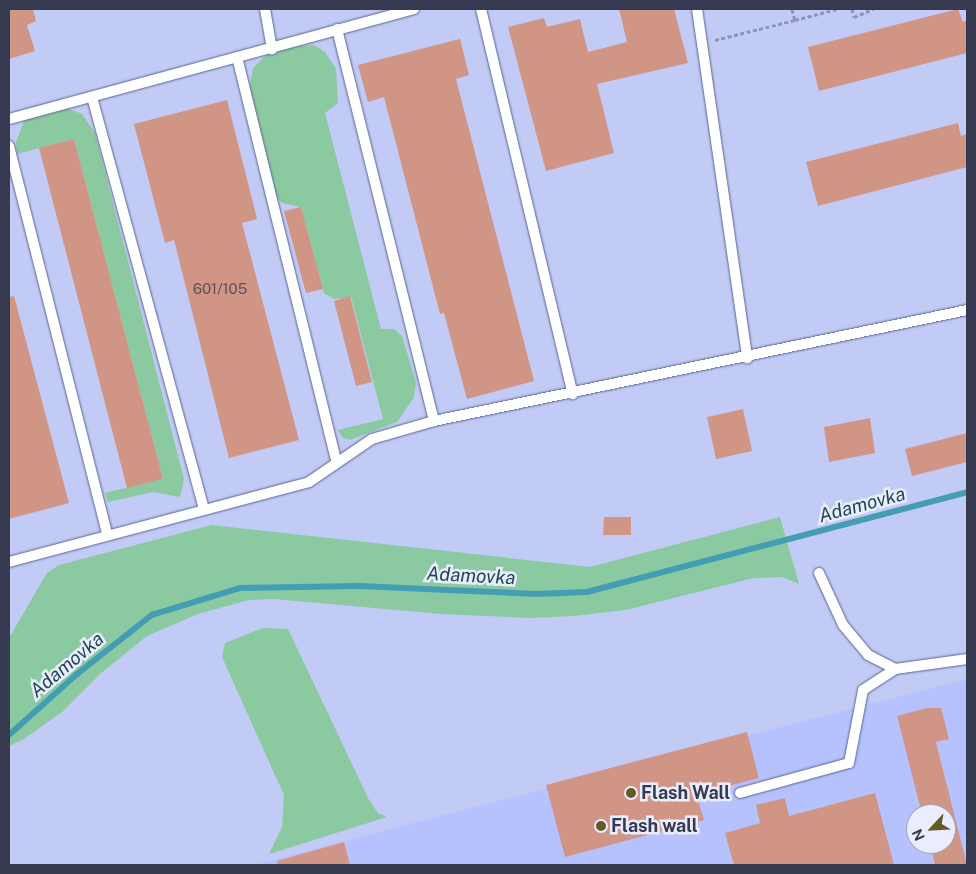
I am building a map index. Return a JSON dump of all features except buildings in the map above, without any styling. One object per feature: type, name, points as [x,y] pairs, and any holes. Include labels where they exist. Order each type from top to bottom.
[{"type":"lane","points":[[265,9],[272,49]]},
{"type":"lane","points":[[370,20],[381,9]]},
{"type":"lane","points":[[9,119],[414,9]]},
{"type":"lane","points":[[481,9],[573,394]]},
{"type":"lane","points":[[698,9],[747,358]]},
{"type":"lane","points":[[336,29],[434,421]]},
{"type":"lane","points":[[237,57],[336,461]]},
{"type":"lane","points":[[92,97],[204,509]]},
{"type":"lane","points":[[9,146],[107,534]]},
{"type":"lane","points":[[9,562],[107,534],[309,482],[336,461],[372,440],[434,421],[747,358],[967,310]]},
{"type":"lane","points":[[819,573],[843,625],[868,655],[895,669]]},
{"type":"lane","points":[[740,793],[849,763],[863,690],[895,669],[967,659]]},
{"type":"path","points":[[792,9],[795,20]]},
{"type":"path","points":[[702,43],[837,9]]},
{"type":"path","points":[[852,9],[854,17],[872,9]]},
{"type":"shaded area","points":[[967,679],[967,865],[254,865],[704,747]]},
{"type":"green space","points":[[314,45],[325,52],[336,69],[338,103],[325,113],[381,329],[394,329],[402,336],[416,382],[414,397],[397,422],[350,440],[343,438],[338,430],[383,419],[351,297],[334,299],[324,293],[301,207],[282,203],[275,195],[249,90],[253,68],[269,52],[285,47]]},
{"type":"green space","points":[[62,106],[82,114],[95,133],[184,479],[180,497],[153,492],[108,502],[105,493],[163,479],[74,139],[17,154],[16,142],[24,121],[32,113]]},
{"type":"green space","points":[[780,517],[799,584],[782,577],[754,578],[626,610],[574,616],[532,618],[441,614],[274,599],[249,600],[198,614],[147,636],[100,674],[62,712],[24,739],[9,746],[9,638],[47,573],[59,565],[212,525],[590,567]]},
{"type":"green space","points":[[263,628],[288,629],[369,800],[378,813],[387,817],[269,854],[282,827],[284,795],[222,657],[225,643]]},
{"type":"waterway","name":"Adamovka","points":[[9,735],[76,675],[152,615],[240,588],[359,586],[536,594],[587,592],[967,492]]},
{"type":"place","name":"Flash Wall","points":[[631,793]]},
{"type":"place","name":"Flash wall","points":[[601,826]]}]
